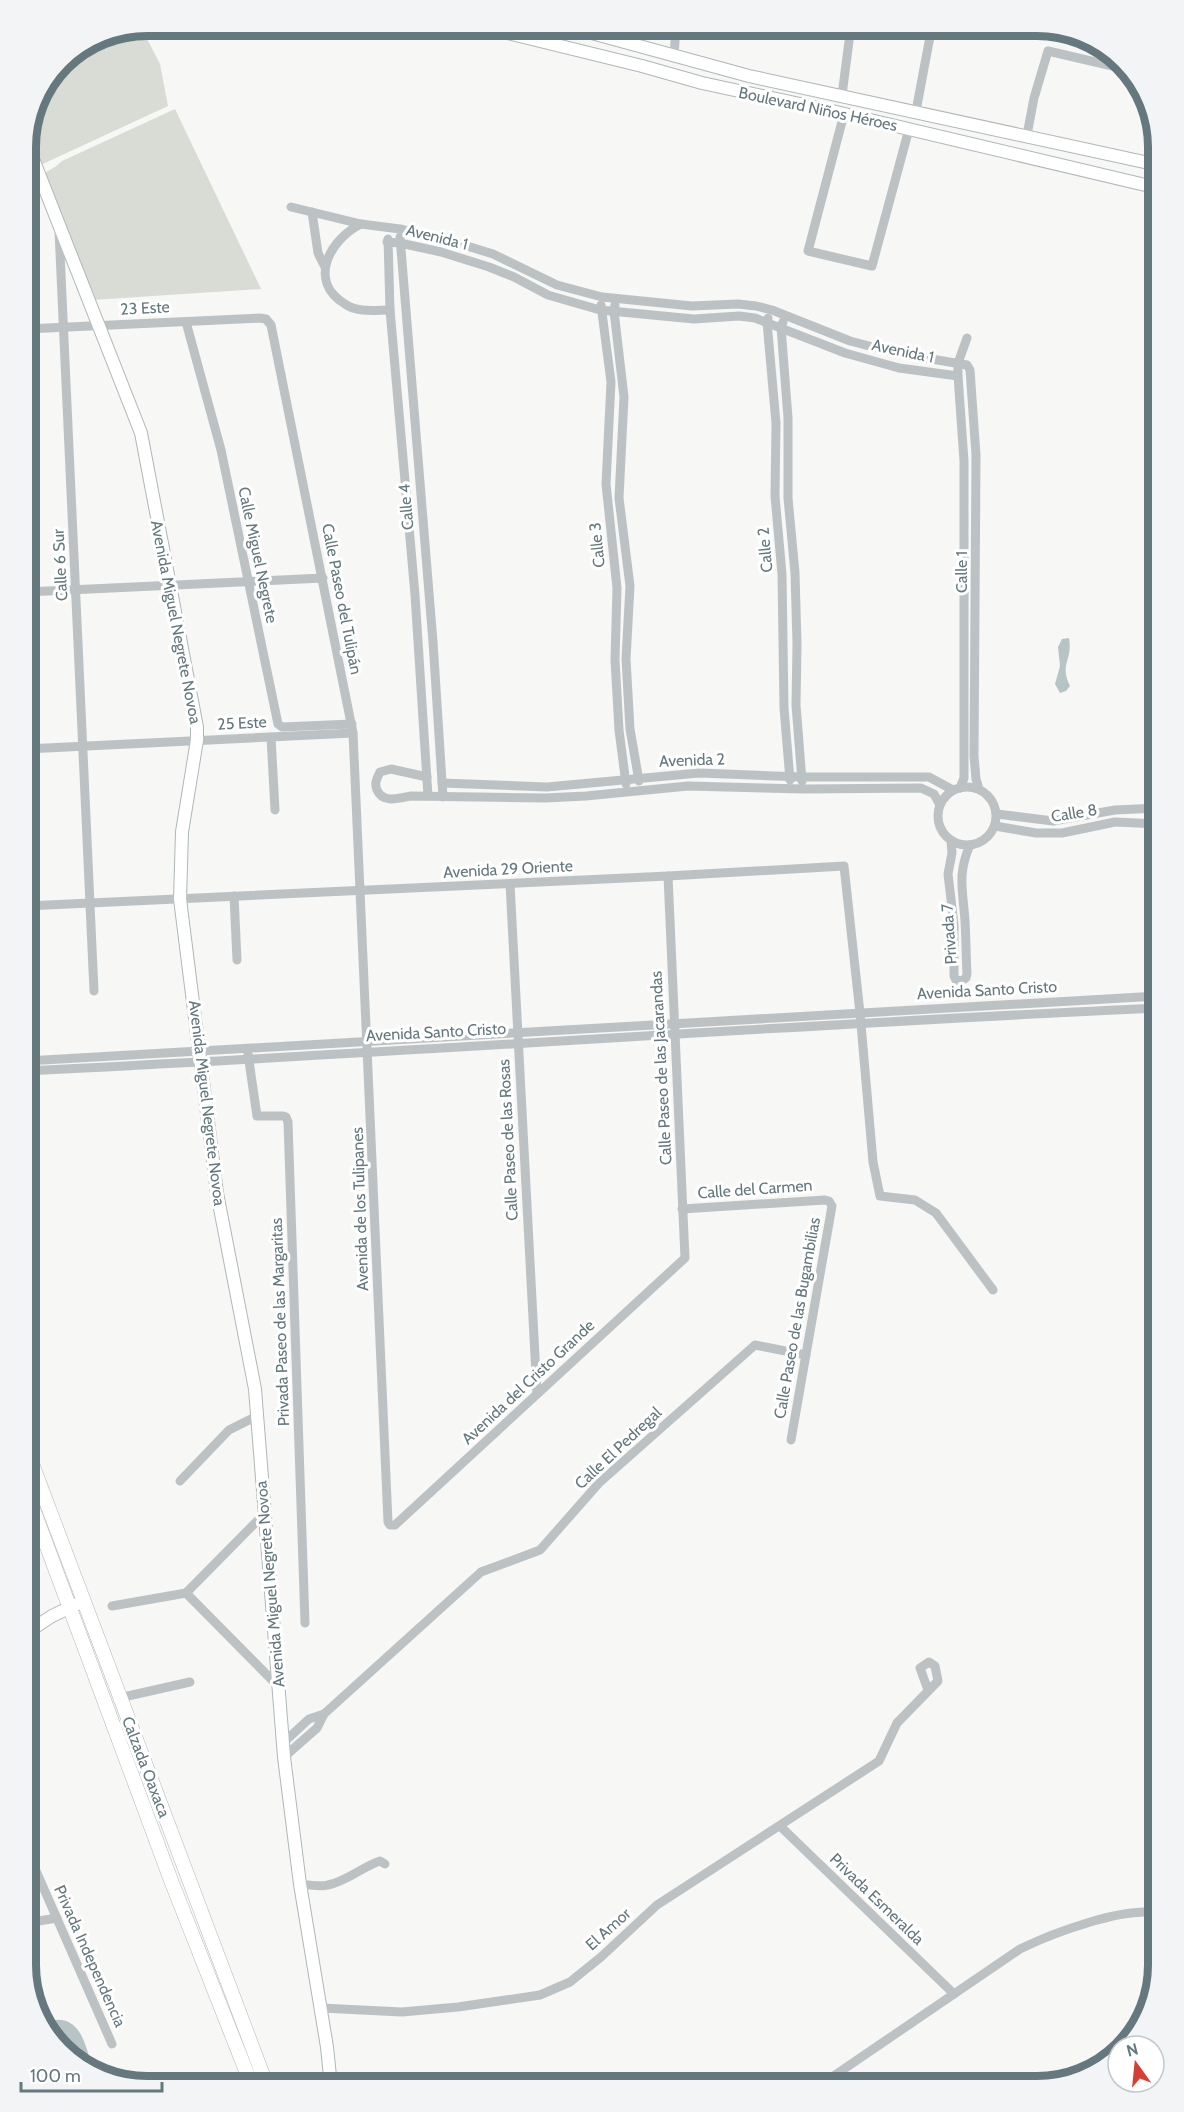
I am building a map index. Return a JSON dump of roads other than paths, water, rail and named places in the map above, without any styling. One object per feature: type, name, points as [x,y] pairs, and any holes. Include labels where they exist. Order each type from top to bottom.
[{"type":"main road","name":"Boulevard Niños Héroes","points":[[520,36],[702,83],[1148,186]]},
{"type":"main road","name":"Boulevard Niños Héroes","points":[[602,36],[749,76],[1148,163]]},
{"type":"main road","name":"Avenida Miguel Negrete Novoa","points":[[36,166],[141,433],[197,727],[197,740],[182,832],[180,899],[217,1193],[255,1389],[284,1757],[300,1884],[330,2076]]},
{"type":"main road","name":"Calzada Oaxaca","points":[[36,1475],[263,2076]]},
{"type":"main road","name":"Calzada Oaxaca","points":[[36,1517],[172,1883],[248,2076]]},
{"type":"main road","points":[[36,1627],[70,1607],[84,1602]]},
{"type":"main road","points":[[111,1717],[124,1712]]},
{"type":"street","points":[[674,56],[675,36]]},
{"type":"street","points":[[842,95],[850,36]]},
{"type":"street","points":[[916,111],[930,36]]},
{"type":"street","points":[[1027,135],[1034,98],[1048,51],[1112,66]]},
{"type":"street","points":[[844,114],[808,251],[872,266],[909,129]]},
{"type":"street","points":[[291,207],[361,224],[389,227]]},
{"type":"street","points":[[312,212],[318,253],[325,267],[330,289],[345,305],[356,309],[390,310]]},
{"type":"street","points":[[325,267],[329,252],[339,240],[349,230],[361,224]]},
{"type":"street","name":"Calle 6 Sur","points":[[59,225],[94,991]]},
{"type":"street","name":"Avenida 1","points":[[958,363],[896,353],[850,341],[772,310],[738,304],[708,306],[602,297],[557,285],[493,254],[451,241],[389,227],[387,242],[441,252],[489,267],[548,295],[600,310],[694,319],[739,316],[767,322],[845,353],[899,368],[958,376]]},
{"type":"street","name":"Calle 4","points":[[400,229],[442,783]]},
{"type":"street","name":"Calle 4","points":[[387,242],[390,310],[415,596],[428,796]]},
{"type":"street","name":"Calle 3","points":[[602,297],[600,310],[611,382],[606,484],[617,588],[615,660],[627,790]]},
{"type":"street","name":"Calle 3","points":[[616,299],[614,311],[624,398],[619,498],[630,586],[626,659],[630,729],[640,789]]},
{"type":"street","name":"Calle 2","points":[[772,310],[767,322],[776,423],[775,496],[782,574],[784,708],[791,789]]},
{"type":"street","name":"Calle 2","points":[[785,315],[781,327],[788,418],[788,498],[795,573],[796,705],[801,777],[804,789]]},
{"type":"street","name":"23 Este","points":[[36,328],[266,319]]},
{"type":"street","name":"Calle Paseo del Tulipán","points":[[266,319],[272,325],[352,728],[360,890]]},
{"type":"street","name":"Calle Miguel Negrete","points":[[186,322],[221,450],[278,724],[282,727],[352,728]]},
{"type":"street","name":"Calle 1","points":[[957,789],[964,778],[964,461],[958,363],[967,338]]},
{"type":"street","name":"Calle 1","points":[[958,363],[968,365],[970,370],[976,455],[974,756],[979,789]]},
{"type":"street","points":[[405,473],[419,472]]},
{"type":"street","points":[[614,556],[625,554]]},
{"type":"street","points":[[782,574],[795,573]]},
{"type":"street","points":[[36,592],[323,578]]},
{"type":"street","points":[[963,581],[976,580]]},
{"type":"street","name":"25 Este","points":[[36,748],[271,737],[352,728]]},
{"type":"street","points":[[271,737],[274,810]]},
{"type":"street","name":"Avenida 2","points":[[427,777],[391,769],[380,772],[375,785],[377,792],[390,800],[411,796],[545,798],[688,786],[791,789],[921,788],[934,794],[940,805]]},
{"type":"street","name":"Avenida 2","points":[[442,783],[547,787],[699,773],[801,777],[929,777],[957,789]]},
{"type":"street","points":[[442,783],[443,797]]},
{"type":"street","points":[[957,789],[979,789],[990,797],[997,814],[995,826],[988,837],[980,843],[960,845],[951,841],[939,825],[940,805],[945,796],[957,789]]},
{"type":"street","name":"Calle 8","points":[[997,814],[1053,821],[1115,810],[1148,808]]},
{"type":"street","name":"Calle 8","points":[[995,826],[1036,833],[1062,833],[1115,822],[1148,824]]},
{"type":"street","name":"Privada 7","points":[[951,841],[952,853],[948,874],[954,925],[954,976],[956,980],[961,981],[966,978],[967,974],[961,884],[964,860],[970,845]]},
{"type":"street","name":"Avenida 29 Oriente","points":[[36,906],[844,866],[860,1012]]},
{"type":"street","name":"Calle Paseo de las Jacarandas","points":[[668,876],[685,1258]]},
{"type":"street","name":"Calle Paseo de las Rosas","points":[[510,884],[537,1394]]},
{"type":"street","name":"Avenida de los Tulipanes","points":[[360,890],[369,1051],[388,1522],[390,1525]]},
{"type":"street","points":[[234,896],[237,960]]},
{"type":"street","name":"Avenida Santo Cristo","points":[[36,1066],[137,1066],[248,1049],[368,1040],[1148,996]]},
{"type":"street","points":[[1128,997],[1128,1009]]},
{"type":"street","name":"Avenida Santo Cristo","points":[[36,1065],[136,1055],[249,1060],[369,1051],[1148,1008]]},
{"type":"street","points":[[860,1012],[873,1162],[880,1196],[915,1200],[936,1213],[993,1290]]},
{"type":"street","points":[[847,1013],[848,1024]]},
{"type":"street","name":"Privada Paseo de las Margaritas","points":[[248,1049],[256,1116],[283,1116],[288,1122],[305,1623]]},
{"type":"street","points":[[136,1055],[137,1066]]},
{"type":"street","name":"Calle del Carmen","points":[[682,1209],[830,1201]]},
{"type":"street","name":"Calle Paseo de las Bugambilias","points":[[791,1440],[832,1206],[830,1201]]},
{"type":"street","name":"Avenida del Cristo Grande","points":[[390,1525],[395,1525],[685,1258]]},
{"type":"street","name":"Calle El Pedregal","points":[[284,1757],[317,1728],[324,1714],[481,1572],[540,1550],[599,1483],[755,1345],[806,1355]]},
{"type":"street","points":[[180,1481],[229,1430],[257,1416]]},
{"type":"street","points":[[112,1606],[186,1593],[265,1513]]},
{"type":"street","points":[[186,1593],[278,1686]]},
{"type":"street","points":[[119,1698],[190,1682]]},
{"type":"street","name":"El Amor","points":[[321,2008],[402,2012],[458,2007],[540,1995],[570,1982],[601,1957],[657,1905],[879,1761],[897,1723],[928,1690]]},
{"type":"street","name":"Calle El Pedregal","points":[[283,1743],[309,1719],[324,1714]]},
{"type":"street","name":"Privada Esmeralda","points":[[780,1826],[954,1994]]},
{"type":"street","points":[[300,1884],[327,1886],[364,1867],[380,1861],[385,1864]]},
{"type":"street","name":"Privada Independencia","points":[[36,1871],[112,2044]]},
{"type":"street","points":[[834,2076],[1020,1949],[1042,1939],[1109,1918],[1138,1912],[1148,1912]]},
{"type":"street","points":[[36,1921],[57,1918]]},
{"type":"waterway","points":[[56,2028],[62,2028],[71,2034],[80,2053]]}]
